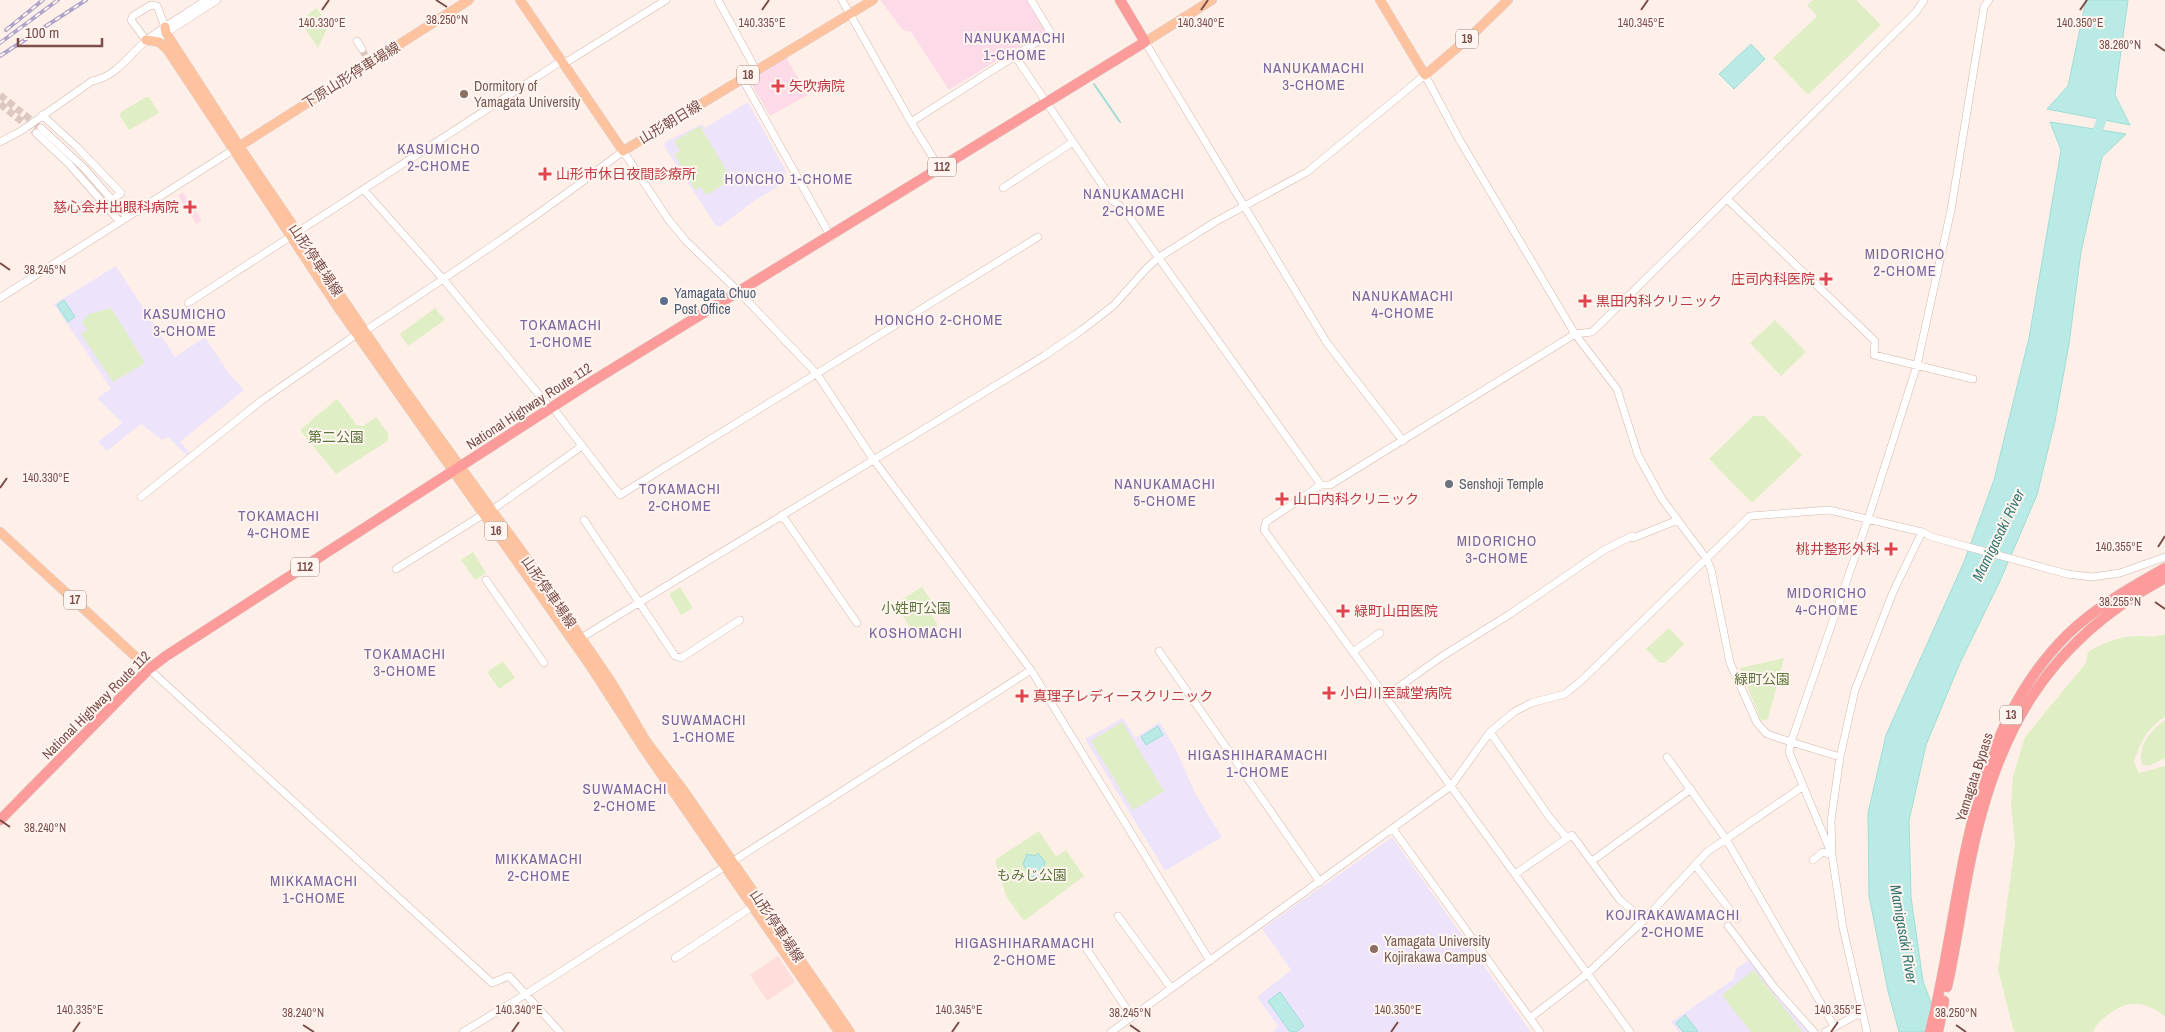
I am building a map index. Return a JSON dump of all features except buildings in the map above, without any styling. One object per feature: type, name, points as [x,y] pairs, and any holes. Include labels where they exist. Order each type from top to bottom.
[{"type":"highway","points":[[1120,0],[1145,42]]},
{"type":"highway","name":"National Highway Route 112","points":[[0,820],[149,669],[166,656],[552,408],[1145,42]]},
{"type":"highway","name":"Yamagata Bypass","points":[[1938,1032],[1956,926],[1961,868],[1977,803],[1994,749],[2017,702],[2040,668],[2068,634],[2124,591],[2165,568]]},
{"type":"highway","name":"Yamagata Bypass","points":[[1930,1032],[1985,802],[2002,751],[2024,707],[2048,672],[2076,640],[2129,597],[2165,578]]},
{"type":"main road","name":"下原山形停車場線","points":[[236,148],[368,60],[469,0]]},
{"type":"main road","name":"山形朝日線","points":[[520,0],[623,151],[873,0]]},
{"type":"main road","points":[[1145,42],[1210,0]]},
{"type":"main road","points":[[1380,0],[1425,75]]},
{"type":"main road","name":"19","points":[[1425,75],[1471,36],[1508,0]]},
{"type":"main road","name":"山形停車場線","points":[[165,30],[236,148]]},
{"type":"main road","name":"山形停車場線","points":[[149,41],[159,42],[167,49],[361,333],[416,405],[457,469],[581,638],[612,683],[646,741],[729,863],[753,906],[840,1032]]},
{"type":"main road","name":"山形停車場線","points":[[488,512],[729,863],[850,1032]]},
{"type":"main road","name":"17","points":[[0,532],[149,669]]},
{"type":"street","points":[[0,142],[92,81],[104,78],[149,41],[206,0]]},
{"type":"street","points":[[165,30],[217,0]]},
{"type":"street","points":[[188,303],[564,62],[666,0]]},
{"type":"street","points":[[718,0],[756,70]]},
{"type":"street","points":[[842,0],[911,122],[940,169]]},
{"type":"street","points":[[911,122],[1051,33],[1032,0]]},
{"type":"street","points":[[1630,1032],[1264,530],[1266,522],[1321,485],[1330,485],[1574,334],[1592,332],[1916,12],[1924,0]]},
{"type":"street","points":[[1832,855],[1789,752],[1868,519],[1917,365],[1951,210],[1984,7],[1989,0]]},
{"type":"street","points":[[149,41],[131,20],[133,16],[151,5],[157,6],[165,30]]},
{"type":"street","points":[[357,41],[362,49]]},
{"type":"street","points":[[1145,42],[1327,343],[1403,441]]},
{"type":"street","points":[[1015,56],[1113,202],[1123,208],[1321,485]]},
{"type":"street","points":[[581,638],[1044,356],[1082,330],[1114,304],[1158,258],[1186,239],[1307,172],[1425,75],[1460,139],[1574,334],[1617,388],[1638,456],[1662,499],[1706,558],[1730,663],[1757,723],[1767,734],[1840,757]]},
{"type":"street","points":[[742,78],[831,237]]},
{"type":"street","points":[[42,115],[77,147],[120,193],[112,200]]},
{"type":"street","points":[[119,221],[39,131],[84,168],[126,216]]},
{"type":"street","points":[[1003,188],[1074,142]]},
{"type":"street","points":[[0,298],[126,216],[236,148]]},
{"type":"street","points":[[141,498],[261,401],[443,280],[578,186],[623,151],[668,219],[686,241],[739,292],[817,374],[873,459],[1031,670],[1210,961]]},
{"type":"street","points":[[364,190],[552,408],[620,495],[1038,237]]},
{"type":"street","points":[[1727,199],[1875,341],[1874,355],[1972,379]]},
{"type":"street","points":[[396,569],[488,512],[582,446]]},
{"type":"street","points":[[1111,1032],[1451,786],[1490,732],[1514,712],[1531,703],[1565,694],[1582,680],[1750,516],[1829,510],[1922,532],[1932,537],[2067,574],[2092,577],[2120,573],[2165,557]]},
{"type":"street","points":[[782,516],[857,622]]},
{"type":"street","points":[[584,520],[675,656],[681,658],[740,620]]},
{"type":"street","points":[[1386,696],[1604,550],[1632,537],[1678,520]]},
{"type":"street","points":[[1867,1032],[1843,928],[1832,855],[1831,821],[1840,757],[1855,690],[1884,613],[1922,532]]},
{"type":"street","points":[[486,580],[544,663]]},
{"type":"street","points":[[1354,651],[1380,633]]},
{"type":"street","points":[[1159,651],[1320,882]]},
{"type":"street","points":[[149,669],[492,983],[509,976],[560,1032]]},
{"type":"street","points":[[463,1032],[526,994],[1031,670]]},
{"type":"street","points":[[1490,732],[1550,818],[1567,838]]},
{"type":"street","points":[[1667,757],[1726,839],[1834,1026]]},
{"type":"street","points":[[1530,1018],[1587,974],[1644,920],[1707,852],[1802,787]]},
{"type":"street","points":[[1592,861],[1691,789]]},
{"type":"street","points":[[1816,816],[1823,822],[1831,821]]},
{"type":"street","points":[[1393,829],[1540,1032]]},
{"type":"street","points":[[1515,874],[1572,835],[1620,900],[1644,920]]},
{"type":"street","points":[[1813,860],[1823,852],[1832,855]]},
{"type":"street","points":[[1695,865],[1737,919]]},
{"type":"street","points":[[674,958],[753,906]]},
{"type":"street","points":[[1118,916],[1171,988]]},
{"type":"street","points":[[1728,926],[1774,987],[1814,1032]]},
{"type":"street","points":[[1086,948],[1132,1017]]},
{"type":"street","points":[[1824,1032],[1862,1012]]},
{"type":"shaded area","points":[[882,0],[1026,0],[1045,31],[949,90],[911,32],[903,30]]},
{"type":"shaded area","name":"矢吹病院","points":[[785,56],[808,95],[770,116],[748,78]]},
{"type":"shaded area","points":[[748,102],[786,171],[782,184],[754,201],[721,226],[716,226],[664,146],[665,142],[702,124],[705,128]]},
{"type":"shaded area","name":"慈心会井出眼科病院","points":[[183,192],[202,220],[196,224],[178,195]]},
{"type":"shaded area","points":[[116,266],[175,357],[205,337],[230,375],[244,390],[180,442],[190,453],[187,456],[168,437],[162,440],[141,424],[107,451],[98,442],[122,423],[97,398],[111,389],[54,304]]},
{"type":"shaded area","points":[[1123,718],[1135,738],[1160,722],[1177,752],[1196,795],[1222,837],[1165,871],[1085,739]]},
{"type":"shaded area","name":"Yamagata University Kojirakawa Campus","points":[[1392,837],[1531,1032],[1273,1032],[1278,1026],[1257,997],[1291,970],[1262,929]]},
{"type":"shaded area","points":[[778,956],[795,982],[767,1001],[750,975]]},
{"type":"shaded area","points":[[1750,959],[1809,1032],[1679,1032],[1671,1022],[1734,979],[1736,969]]},
{"type":"green space","points":[[1813,0],[1856,0],[1881,25],[1808,95],[1773,58],[1817,16],[1807,5]]},
{"type":"green space","points":[[316,8],[329,24],[318,48],[300,21]]},
{"type":"green space","points":[[149,97],[159,113],[129,130],[120,116],[121,112]]},
{"type":"green space","points":[[700,126],[732,180],[706,195],[701,187],[695,190],[674,154],[680,151],[674,141]]},
{"type":"green space","points":[[111,308],[145,363],[113,382],[81,334],[87,330],[82,322],[89,314]]},
{"type":"green space","points":[[435,308],[445,320],[408,346],[400,334]]},
{"type":"green space","points":[[1775,320],[1806,352],[1781,376],[1750,343]]},
{"type":"green space","name":"第二公園","points":[[337,399],[357,425],[363,426],[376,417],[388,433],[388,441],[336,474],[300,430]]},
{"type":"green space","points":[[1753,416],[1764,416],[1802,455],[1752,503],[1709,459]]},
{"type":"green space","points":[[473,552],[486,573],[475,580],[461,560]]},
{"type":"green space","points":[[680,587],[693,608],[681,615],[669,594]]},
{"type":"green space","name":"小姓町公園","points":[[922,587],[937,609],[931,614],[938,625],[917,638],[895,604]]},
{"type":"green space","points":[[1669,628],[1684,644],[1665,663],[1660,663],[1646,649]]},
{"type":"green space","points":[[2165,634],[2165,717],[2153,726],[2145,736],[2134,762],[2139,773],[2165,766],[2165,1016],[2143,1005],[2130,1004],[2108,1015],[2097,1024],[2093,1032],[2014,1032],[1998,970],[2015,844],[2011,804],[2013,776],[2025,737],[2086,663],[2088,652],[2118,639],[2131,636]]},
{"type":"green space","name":"緑町公園","points":[[1784,658],[1768,719],[1761,721],[1740,668]]},
{"type":"green space","points":[[503,661],[515,678],[499,689],[487,672]]},
{"type":"green space","points":[[2165,720],[2165,758],[2149,766],[2142,765],[2141,751],[2143,745],[2154,729]]},
{"type":"green space","points":[[1122,722],[1164,791],[1133,810],[1091,741]]},
{"type":"green space","name":"もみじ公園","points":[[1039,831],[1056,857],[1066,850],[1084,876],[1024,921],[1006,896],[995,860]]},
{"type":"green space","points":[[1754,970],[1803,1032],[1751,1032],[1722,995]]},
{"type":"water","points":[[2086,0],[2128,0],[2115,95],[2130,125],[2047,109],[2068,86]]},
{"type":"water","points":[[1751,44],[1765,59],[1734,89],[1719,74]]},
{"type":"water","points":[[2050,122],[2126,134],[2102,157],[2081,252],[2069,344],[2055,421],[2037,495],[2000,581],[1960,663],[1926,745],[1909,821],[1911,897],[1923,981],[1942,1032],[1899,1032],[1888,991],[1869,896],[1868,813],[1886,735],[1964,562],[1994,480],[2029,338],[2061,150]]},
{"type":"water","points":[[64,300],[75,317],[68,322],[57,305]]},
{"type":"water","points":[[1158,726],[1163,735],[1146,745],[1141,737]]},
{"type":"water","points":[[1038,853],[1045,862],[1043,870],[1045,874],[1037,879],[1030,876],[1023,864],[1027,854],[1034,856]]},
{"type":"water","points":[[1280,992],[1304,1026],[1296,1032],[1290,1032],[1268,1001]]},
{"type":"water","points":[[1685,1015],[1697,1032],[1683,1032],[1676,1023]]},
{"type":"waterway","points":[[1094,84],[1120,122]]},
{"type":"waterway","name":"Mamigasaki River","points":[[2093,142],[2102,119],[2104,106]]},
{"type":"tunnel","points":[[362,49],[366,57]]},
{"type":"tunnel","points":[[0,95],[41,128]]},
{"type":"tunnel","points":[[0,104],[36,133]]},
{"type":"railway","points":[[6,30],[43,0]]},
{"type":"railway","points":[[0,43],[58,0]]},
{"type":"railway","points":[[0,56],[86,0]]},
{"type":"place","name":"矢吹病院","points":[[778,86]]},
{"type":"place","name":"Dormitory of Yamagata University","points":[[464,94]]},
{"type":"place","name":"山形市休日夜間診療所","points":[[545,174]]},
{"type":"place","name":"慈心会井出眼科病院","points":[[190,207]]},
{"type":"place","name":"庄司内科医院","points":[[1826,279]]},
{"type":"place","name":"Yamagata Chuo Post Office","points":[[664,301]]},
{"type":"place","name":"黒田内科クリニック","points":[[1585,301]]},
{"type":"place","name":"Senshoji Temple","points":[[1449,484]]},
{"type":"place","name":"山口内科クリニック","points":[[1282,499]]},
{"type":"place","name":"桃井整形外科","points":[[1891,549]]},
{"type":"place","name":"緑町山田医院","points":[[1343,611]]},
{"type":"place","name":"小白川至誠堂病院","points":[[1329,693]]},
{"type":"place","name":"真理子レディースクリニック","points":[[1022,696]]},
{"type":"place","name":"Yamagata University Kojirakawa Campus","points":[[1374,949]]},
{"type":"district","name":"NANUKAMACHI 1-CHOME","points":[[1015,46]]},
{"type":"district","name":"NANUKAMACHI 3-CHOME","points":[[1314,76]]},
{"type":"district","name":"KASUMICHO 2-CHOME","points":[[439,156]]},
{"type":"district","name":"HONCHO 1-CHOME","points":[[789,178]]},
{"type":"district","name":"NANUKAMACHI 2-CHOME","points":[[1134,202]]},
{"type":"district","name":"MIDORICHO 2-CHOME","points":[[1905,262]]},
{"type":"district","name":"NANUKAMACHI 4-CHOME","points":[[1403,304]]},
{"type":"district","name":"HONCHO 2-CHOME","points":[[939,319]]},
{"type":"district","name":"KASUMICHO 3-CHOME","points":[[185,322]]},
{"type":"district","name":"TOKAMACHI 1-CHOME","points":[[561,332]]},
{"type":"district","name":"NANUKAMACHI 5-CHOME","points":[[1165,492]]},
{"type":"district","name":"TOKAMACHI 2-CHOME","points":[[680,496]]},
{"type":"district","name":"TOKAMACHI 4-CHOME","points":[[279,524]]},
{"type":"district","name":"MIDORICHO 3-CHOME","points":[[1497,548]]},
{"type":"district","name":"MIDORICHO 4-CHOME","points":[[1827,600]]},
{"type":"district","name":"KOSHOMACHI","points":[[916,632]]},
{"type":"district","name":"TOKAMACHI 3-CHOME","points":[[405,662]]},
{"type":"district","name":"SUWAMACHI 1-CHOME","points":[[704,728]]},
{"type":"district","name":"HIGASHIHARAMACHI 1-CHOME","points":[[1258,762]]},
{"type":"district","name":"SUWAMACHI 2-CHOME","points":[[625,796]]},
{"type":"district","name":"MIKKAMACHI 2-CHOME","points":[[539,866]]},
{"type":"district","name":"MIKKAMACHI 1-CHOME","points":[[314,888]]},
{"type":"district","name":"KOJIRAKAWAMACHI 2-CHOME","points":[[1673,922]]},
{"type":"district","name":"HIGASHIHARAMACHI 2-CHOME","points":[[1025,950]]}]
